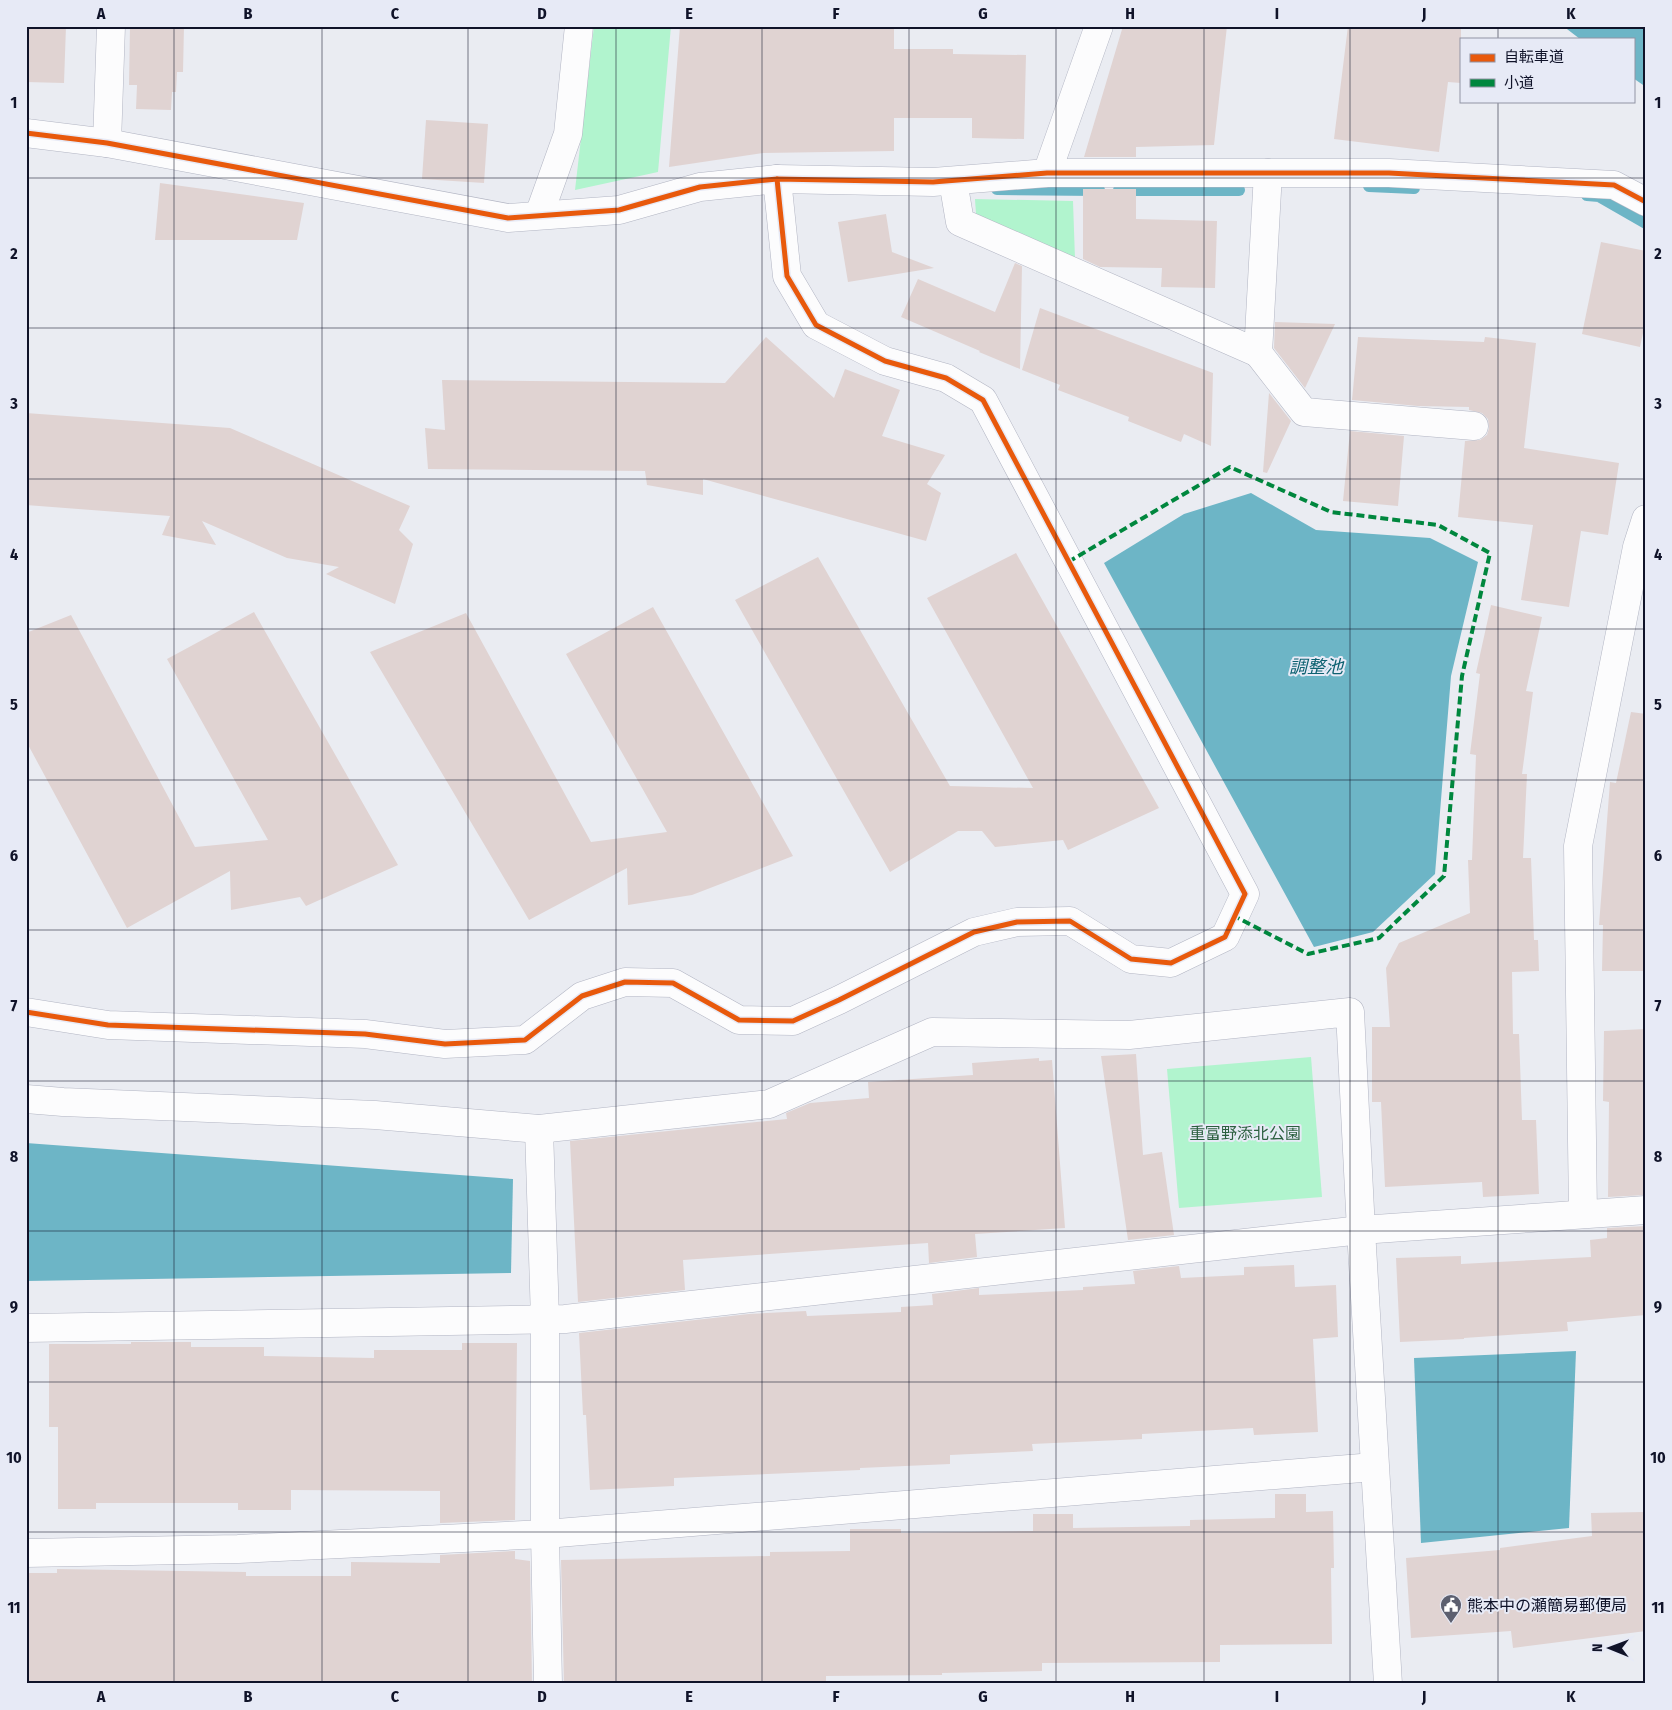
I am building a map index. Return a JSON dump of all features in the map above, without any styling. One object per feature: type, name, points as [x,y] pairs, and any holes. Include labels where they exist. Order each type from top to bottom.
[{"type":"street","points":[[107,143],[111,26]]},
{"type":"street","points":[[539,215],[568,134],[579,26]]},
{"type":"street","points":[[1047,173],[1099,26]]},
{"type":"street","points":[[26,133],[107,143],[508,218],[620,210],[700,187],[777,179],[933,182],[1047,173],[1389,173],[1614,185],[1646,202]]},
{"type":"street","points":[[1258,353],[1268,173]]},
{"type":"street","points":[[26,1012],[108,1025],[365,1034],[445,1044],[525,1040],[582,996],[625,982],[673,983],[740,1020],[793,1020],[838,1000],[974,932],[1017,922],[1070,921],[1131,959],[1171,963],[1225,937],[1245,894],[983,400],[946,378],[885,361],[816,325],[787,276],[777,179]]},
{"type":"street","points":[[953,181],[960,222],[1258,353],[1304,412],[1474,426]]},
{"type":"street","points":[[1583,1214],[1578,846],[1636,556],[1646,520]]},
{"type":"street","points":[[26,1099],[375,1115],[539,1129],[769,1104],[932,1032],[1129,1035],[1350,1012],[1374,1467],[1388,1684]]},
{"type":"street","points":[[539,1129],[545,1319],[545,1534],[548,1684]]},
{"type":"street","points":[[26,1328],[565,1319],[1361,1230],[1646,1210]]},
{"type":"street","points":[[26,1553],[238,1549],[545,1534],[1374,1467]]},
{"type":"green space","points":[[594,26],[671,26],[658,172],[575,190]]},
{"type":"green space","points":[[975,199],[1073,201],[1075,259],[976,214]]},
{"type":"green space","name":"重富野添北公園","points":[[1311,1057],[1322,1197],[1179,1208],[1167,1069]]},
{"type":"water","points":[[1563,26],[1646,26],[1646,87],[1634,79],[1634,38],[1579,38]]},
{"type":"water","name":"調整池","points":[[1251,493],[1316,530],[1430,538],[1478,562],[1451,676],[1435,874],[1373,932],[1314,947],[1104,563],[1184,514]]},
{"type":"water","points":[[26,1143],[513,1179],[511,1273],[26,1281]]},
{"type":"water","points":[[1576,1351],[1569,1528],[1421,1543],[1414,1358]]},
{"type":"building","points":[[26,26],[66,26],[64,83],[26,82]]},
{"type":"building","points":[[130,26],[184,26],[183,72],[177,72],[176,92],[172,92],[171,110],[136,109],[137,85],[129,85]]},
{"type":"building","points":[[680,26],[894,26],[894,49],[953,49],[953,54],[1026,55],[1024,139],[972,138],[972,118],[894,118],[894,151],[763,153],[669,167]]},
{"type":"building","points":[[1123,26],[1227,26],[1214,145],[1136,147],[1136,157],[1084,157]]},
{"type":"building","points":[[1348,26],[1461,26],[1460,83],[1448,82],[1439,152],[1334,139]]},
{"type":"building","points":[[426,120],[488,124],[484,183],[422,179]]},
{"type":"building","points":[[160,183],[304,203],[297,240],[155,240]]},
{"type":"building","points":[[1083,189],[1136,189],[1136,219],[1217,221],[1215,288],[1161,287],[1162,268],[1100,267],[1083,259]]},
{"type":"building","points":[[886,214],[892,252],[934,268],[848,282],[838,222]]},
{"type":"building","points":[[1601,242],[1646,251],[1646,319],[1640,347],[1582,334]]},
{"type":"building","points":[[1015,263],[1022,266],[1020,369],[901,317],[918,279],[995,312]]},
{"type":"building","points":[[1040,308],[1213,373],[1211,446],[1184,434],[1181,442],[1128,421],[1129,417],[1058,390],[1060,385],[1022,370]]},
{"type":"building","points":[[1275,322],[1335,324],[1305,388],[1274,348]]},
{"type":"building","points":[[766,337],[834,398],[845,369],[900,390],[882,436],[945,455],[927,484],[941,493],[926,541],[703,479],[703,495],[647,485],[645,471],[428,469],[425,428],[445,430],[442,380],[725,383]]},
{"type":"building","points":[[1358,337],[1484,342],[1485,337],[1536,343],[1524,448],[1619,463],[1608,535],[1581,531],[1569,607],[1521,600],[1533,525],[1458,517],[1465,441],[1480,440],[1487,435],[1489,428],[1488,419],[1482,413],[1469,410],[1469,407],[1418,406],[1352,400]]},
{"type":"building","points":[[1269,393],[1291,421],[1267,473],[1263,472]]},
{"type":"building","points":[[26,413],[230,428],[410,506],[399,530],[413,544],[395,604],[326,574],[339,567],[287,558],[202,521],[216,545],[162,535],[170,516],[26,505]]},
{"type":"building","points":[[1350,431],[1404,436],[1398,506],[1343,501]]},
{"type":"building","points":[[1016,553],[1159,808],[1068,850],[1063,840],[995,847],[982,831],[958,831],[890,872],[735,600],[818,557],[950,786],[1033,788],[927,598]]},
{"type":"building","points":[[1491,605],[1542,617],[1526,691],[1533,692],[1522,774],[1527,774],[1523,858],[1531,858],[1534,940],[1538,940],[1539,971],[1512,972],[1513,1034],[1519,1034],[1522,1120],[1536,1120],[1539,1194],[1483,1197],[1482,1182],[1385,1187],[1381,1102],[1372,1102],[1372,1027],[1390,1027],[1386,968],[1399,943],[1470,913],[1468,860],[1472,860],[1476,755],[1470,754],[1480,674],[1476,673]]},
{"type":"building","points":[[653,607],[793,856],[692,895],[628,905],[627,868],[529,920],[370,652],[466,613],[591,842],[667,832],[566,654]]},
{"type":"building","points":[[254,612],[398,865],[306,906],[300,897],[231,910],[230,871],[127,928],[26,741],[26,633],[71,615],[195,847],[268,840],[167,659]]},
{"type":"building","points":[[1631,712],[1646,714],[1646,971],[1602,971],[1603,925],[1599,925],[1610,782],[1616,783]]},
{"type":"building","points":[[1646,1029],[1646,1195],[1608,1197],[1609,1102],[1603,1101],[1604,1031]]},
{"type":"building","points":[[1136,1054],[1143,1155],[1162,1152],[1174,1235],[1128,1240],[1101,1056]]},
{"type":"building","points":[[1039,1058],[1039,1061],[1052,1060],[1065,1228],[975,1234],[977,1257],[929,1263],[928,1243],[683,1260],[685,1290],[578,1302],[570,1141],[787,1119],[786,1113],[810,1103],[869,1098],[868,1082],[973,1075],[972,1063]]},
{"type":"building","points":[[1646,1226],[1646,1315],[1567,1322],[1568,1331],[1400,1342],[1396,1258],[1461,1256],[1461,1264],[1591,1257],[1590,1240],[1607,1238],[1607,1228]]},
{"type":"building","points":[[1294,1265],[1295,1287],[1336,1285],[1338,1337],[1313,1339],[1318,1432],[1254,1435],[1253,1428],[1142,1434],[1142,1439],[1032,1444],[1033,1451],[950,1455],[950,1464],[674,1478],[674,1486],[590,1490],[586,1415],[583,1415],[579,1333],[749,1314],[806,1311],[807,1316],[901,1312],[901,1307],[933,1305],[932,1294],[979,1288],[979,1295],[1083,1290],[1083,1287],[1135,1284],[1133,1271],[1179,1266],[1181,1278],[1244,1275],[1244,1267]]},
{"type":"building","points":[[131,1342],[191,1342],[191,1347],[264,1347],[264,1356],[374,1358],[374,1350],[462,1350],[462,1343],[517,1343],[515,1520],[440,1523],[440,1491],[291,1490],[291,1510],[238,1510],[238,1503],[96,1503],[96,1509],[58,1509],[58,1427],[49,1427],[49,1344],[131,1344]]},
{"type":"building","points":[[1275,1494],[1306,1494],[1306,1512],[1333,1511],[1334,1568],[1331,1568],[1332,1644],[1220,1645],[1220,1662],[1042,1663],[1042,1671],[942,1673],[942,1675],[826,1676],[826,1684],[564,1684],[561,1560],[770,1556],[770,1552],[850,1551],[850,1529],[901,1529],[901,1533],[1033,1531],[1033,1514],[1073,1514],[1073,1528],[1190,1526],[1190,1520],[1275,1518]]},
{"type":"building","points":[[1644,1512],[1646,1631],[1513,1648],[1511,1631],[1411,1638],[1406,1558],[1500,1550],[1500,1548],[1592,1536],[1591,1513]]},
{"type":"building","points":[[515,1551],[515,1559],[530,1561],[532,1684],[26,1684],[26,1573],[57,1573],[57,1569],[246,1572],[246,1576],[351,1576],[351,1562],[440,1563],[440,1555]]},
{"type":"waterway","points":[[1369,186],[1414,188]]},
{"type":"waterway","points":[[997,189],[1099,190]]},
{"type":"waterway","points":[[1119,190],[1239,190]]},
{"type":"waterway","points":[[1587,195],[1599,196],[1646,223]]},
{"type":"marked path","points":[[1068,562],[1230,467],[1331,512],[1438,525],[1490,553],[1462,676],[1444,876],[1379,938],[1308,954],[1234,916]]},
{"type":"cycle path","points":[[26,133],[107,143],[508,218],[619,210],[700,187],[777,179],[933,182],[1047,173],[1389,173],[1614,185],[1646,202]]},
{"type":"cycle path","points":[[26,1012],[108,1025],[365,1034],[445,1044],[525,1040],[582,996],[625,982],[673,983],[739,1020],[793,1021],[974,932],[1017,922],[1070,921],[1131,959],[1171,963],[1225,937],[1245,894],[983,400],[946,378],[885,361],[816,325],[787,276],[777,179]]},
{"type":"place","name":"熊本中の瀬簡易郵便局","points":[[1451,1624]]}]
